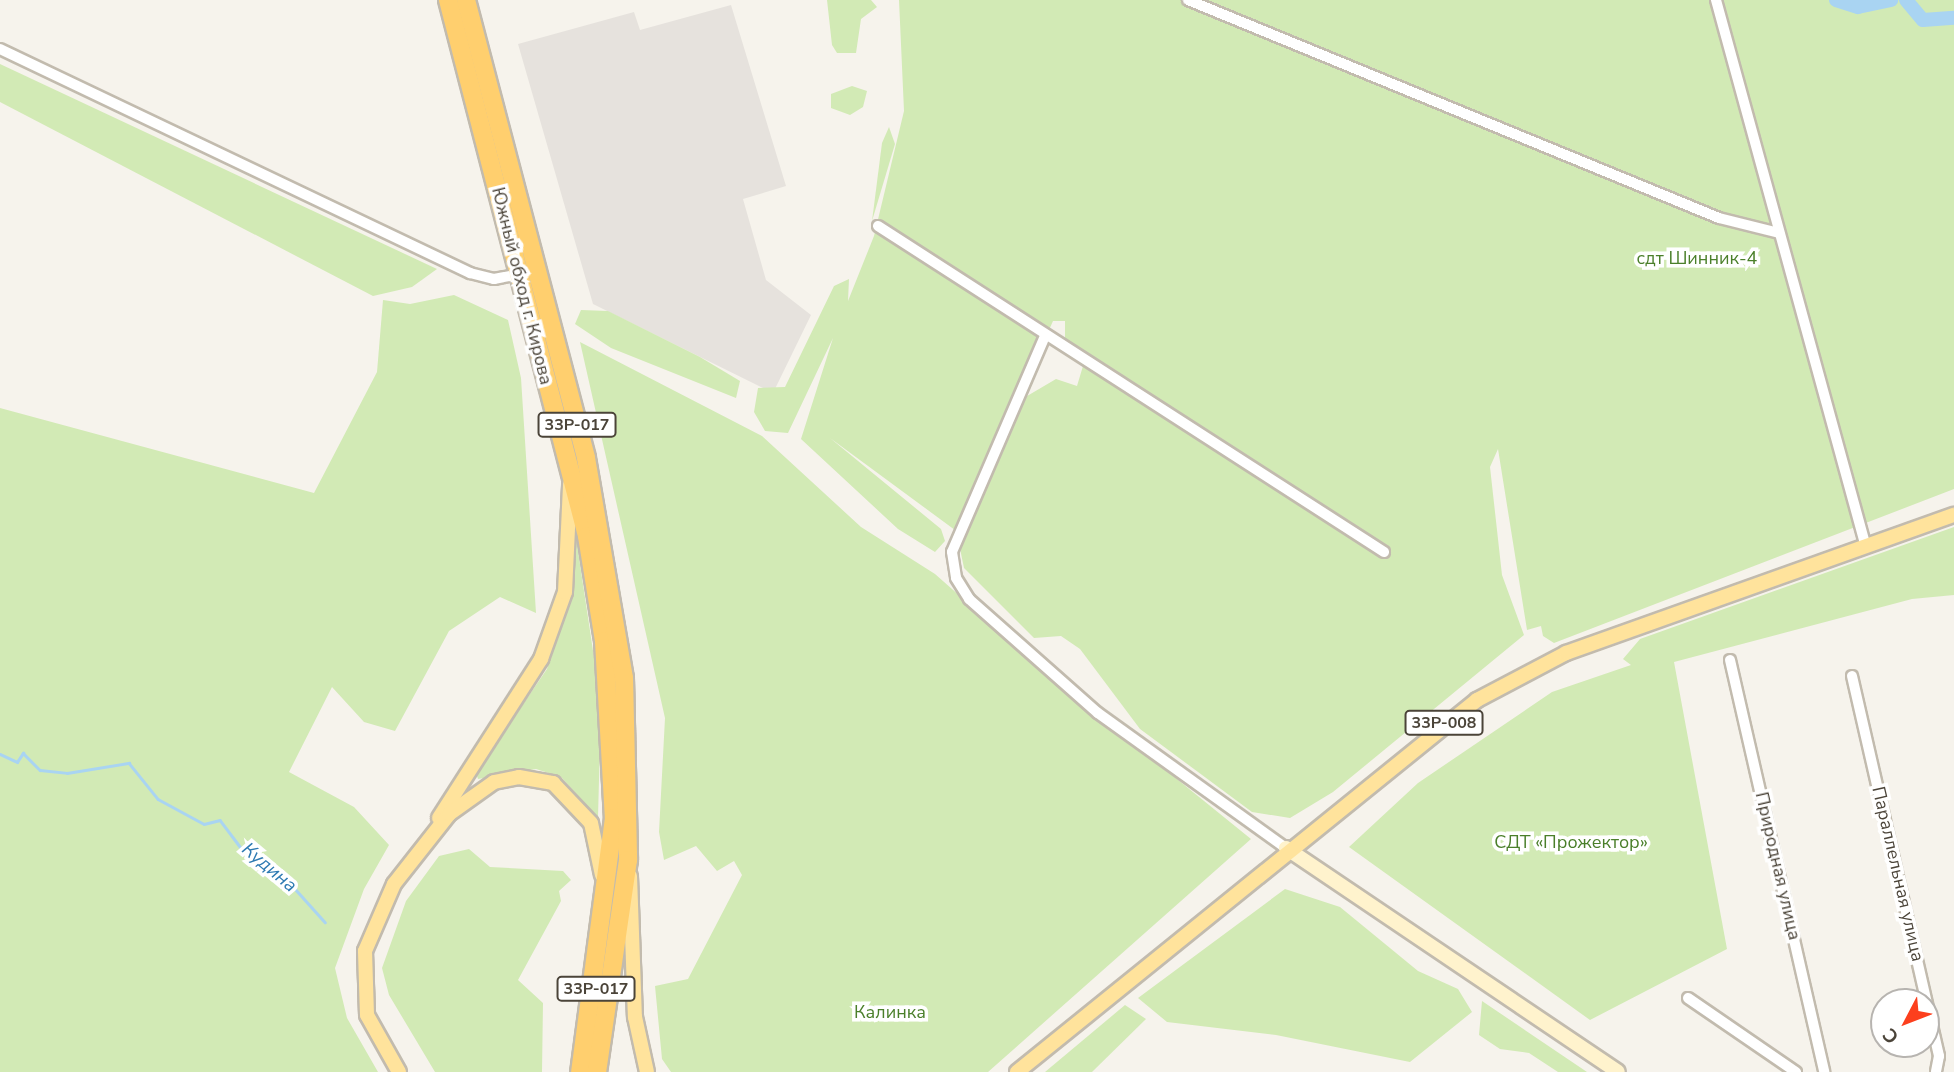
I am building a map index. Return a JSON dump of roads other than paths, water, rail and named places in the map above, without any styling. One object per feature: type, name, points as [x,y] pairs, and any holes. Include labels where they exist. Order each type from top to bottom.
[{"type":"highway","name":"Южный обход г. Кирова","points":[[448,0],[570,470],[597,592],[610,694],[614,818],[606,905],[580,1072]]},
{"type":"highway","name":"Южный обход г. Кирова","points":[[466,0],[602,529],[624,678],[628,860],[597,1072]]},
{"type":"main road","points":[[399,1072],[367,1015],[365,951],[383,903],[541,659],[565,592],[570,470]]},
{"type":"main road","name":"33Р-008","points":[[1017,1072],[1286,848],[1434,730],[1532,668],[1954,515]]},
{"type":"main road","points":[[430,834],[494,782],[519,777],[552,783],[592,823],[606,905]]},
{"type":"main road","points":[[1286,848],[1618,1072]]},
{"type":"main road","points":[[628,860],[635,1017],[647,1072]]},
{"type":"street","points":[[1188,0],[1719,218],[1779,233]]},
{"type":"street","points":[[1716,0],[1866,547]]},
{"type":"street","points":[[0,48],[470,273],[494,279],[521,274]]},
{"type":"street","points":[[878,226],[1384,552]]},
{"type":"street","points":[[1045,336],[953,552],[957,578],[969,599],[1098,713],[1286,848]]},
{"type":"street","name":"Природная улица","points":[[1730,660],[1824,1072]]},
{"type":"street","name":"Параллельная улица","points":[[1852,676],[1939,1056],[1936,1072]]},
{"type":"street","points":[[1688,998],[1796,1072]]},
{"type":"waterway","points":[[1836,0],[1858,7],[1891,0]]},
{"type":"waterway","points":[[1906,0],[1923,20],[1954,18]]},
{"type":"waterway","name":"Кудина","points":[[0,754],[17,762],[23,753],[40,770],[67,773],[129,763],[158,799],[204,824],[220,820],[244,852],[281,873],[325,922]]},
{"type":"park label","name":"сдт Шинник-4","points":[[1697,258]]},
{"type":"park label","name":"СДТ «Прожектор»","points":[[1571,842]]},
{"type":"park label","name":"Калинка","points":[[890,1012]]}]
